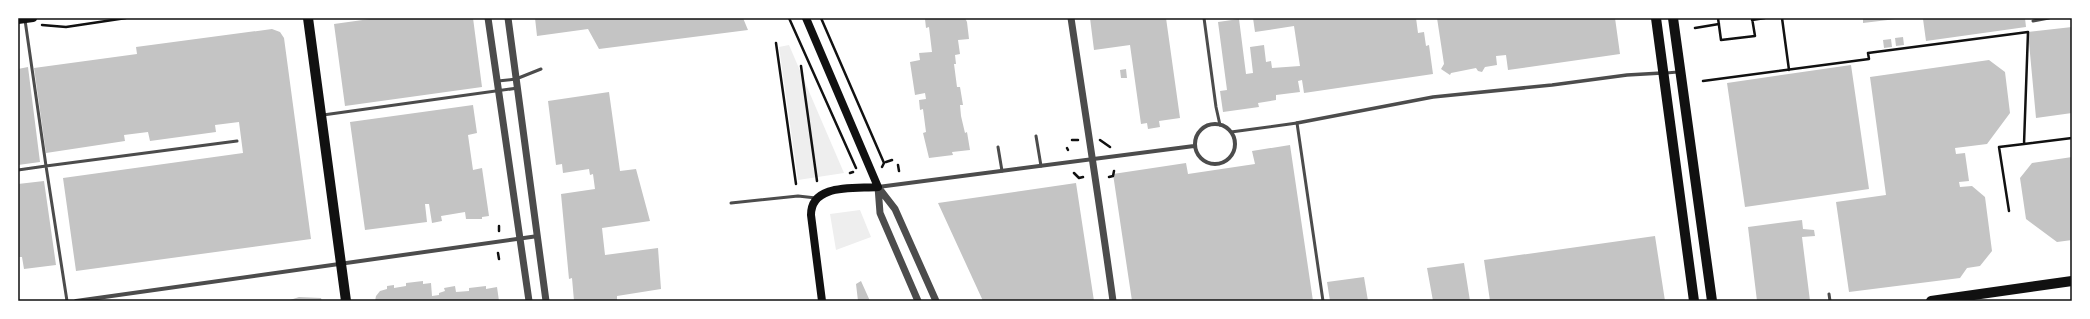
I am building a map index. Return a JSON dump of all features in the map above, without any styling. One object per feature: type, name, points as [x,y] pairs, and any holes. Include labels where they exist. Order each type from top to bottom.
[{"type":"main road","points":[[308,18],[346,301]]},
{"type":"main road","points":[[806,18],[878,187],[827,192],[816,198],[812,206],[811,215],[822,301]]},
{"type":"main road","points":[[1656,18],[1694,301]]},
{"type":"main road","points":[[1672,18],[1712,301]]},
{"type":"main road","points":[[1683,219],[1700,216]]},
{"type":"main road","points":[[1931,301],[2072,281]]},
{"type":"street","points":[[488,18],[529,301]]},
{"type":"street","points":[[508,18],[546,301]]},
{"type":"street","points":[[1071,18],[1113,301]]},
{"type":"street","points":[[1297,123],[1433,97],[1552,86],[1627,75],[1663,73]]},
{"type":"street","points":[[1214,124],[1220,125],[1231,132],[1234,138],[1234,152],[1225,162],[1218,165],[1212,165],[1199,158],[1194,146],[1197,133],[1202,128],[1214,124]]},
{"type":"street","points":[[878,187],[1194,146]]},
{"type":"street","points":[[878,187],[880,213],[918,301]]},
{"type":"street","points":[[878,187],[895,209],[936,301]]},
{"type":"street","points":[[76,301],[538,236]]},
{"type":"lane","points":[[1204,18],[1216,107],[1220,125]]},
{"type":"lane","points":[[2033,21],[2049,18]]},
{"type":"lane","points":[[25,19],[67,301]]},
{"type":"lane","points":[[498,81],[516,79],[541,69]]},
{"type":"lane","points":[[1663,73],[1680,72]]},
{"type":"lane","points":[[321,116],[518,88]]},
{"type":"lane","points":[[1231,132],[1297,123],[1323,301]]},
{"type":"lane","points":[[1036,136],[1041,166]]},
{"type":"lane","points":[[18,170],[237,140]]},
{"type":"lane","points":[[998,147],[1002,171]]},
{"type":"lane","points":[[731,202],[798,196],[816,198]]},
{"type":"lane","points":[[1830,294],[1830,301]]},
{"type":"path","points":[[66,27],[126,18]]},
{"type":"path","points":[[789,18],[858,171]]},
{"type":"path","points":[[821,18],[884,163],[882,164],[878,187]]},
{"type":"path","points":[[1718,18],[1721,40],[1754,36],[1752,19],[1765,18]]},
{"type":"path","points":[[1782,18],[1789,70]]},
{"type":"path","points":[[1696,28],[1719,24]]},
{"type":"path","points":[[1703,81],[1869,59],[1868,53],[2028,32],[2024,144]]},
{"type":"path","points":[[776,43],[796,184]]},
{"type":"path","points":[[801,66],[817,181]]},
{"type":"path","points":[[2008,211],[1999,148],[2072,138]]},
{"type":"path","points":[[1072,140],[1078,140]]},
{"type":"path","points":[[1100,140],[1110,147]]},
{"type":"path","points":[[886,162],[892,160]]},
{"type":"path","points":[[898,165],[899,171]]},
{"type":"path","points":[[1109,177],[1113,176],[1114,171]]},
{"type":"path","points":[[1074,173],[1079,178],[1083,177]]},
{"type":"path","points":[[499,226],[499,231]]},
{"type":"path","points":[[498,253],[499,259]]},
{"type":"shaded area","points":[[789,45],[844,173],[798,180],[779,47]]},
{"type":"shaded area","points":[[860,210],[871,237],[836,250],[830,214]]},
{"type":"building","points":[[377,18],[473,18],[482,87],[345,106],[334,24]]},
{"type":"building","points":[[535,18],[743,18],[748,30],[599,49],[588,29],[537,36]]},
{"type":"building","points":[[965,18],[967,22],[969,39],[958,40],[960,54],[955,55],[956,64],[954,64],[957,87],[960,87],[963,105],[960,105],[961,116],[965,133],[967,132],[970,150],[952,152],[953,155],[929,158],[923,133],[926,132],[923,109],[920,110],[919,100],[926,99],[925,93],[915,95],[910,62],[920,60],[919,53],[932,52],[929,27],[926,28],[925,19]]},
{"type":"building","points":[[1090,18],[1166,18],[1180,118],[1159,121],[1160,127],[1148,129],[1147,123],[1141,124],[1130,45],[1094,50]]},
{"type":"building","points":[[1253,18],[1416,18],[1418,33],[1424,32],[1426,46],[1429,45],[1433,74],[1304,93],[1302,80],[1298,81],[1300,92],[1276,95],[1276,100],[1258,103],[1259,107],[1223,112],[1220,91],[1227,90],[1218,22],[1239,19],[1246,74],[1253,73],[1250,47],[1264,45],[1266,62],[1271,61],[1272,68],[1300,66],[1294,26],[1255,32]]},
{"type":"building","points":[[1437,18],[1615,18],[1620,54],[1508,70],[1506,55],[1496,56],[1497,65],[1485,67],[1482,72],[1478,71],[1476,68],[1451,73],[1450,75],[1441,69],[1444,64]]},
{"type":"building","points":[[1863,18],[1896,18],[1896,19],[1863,23]]},
{"type":"building","points":[[2025,18],[2026,27],[1926,41],[1923,19]]},
{"type":"building","points":[[2072,27],[2072,113],[2036,118],[2028,32]]},
{"type":"building","points":[[272,29],[280,32],[284,38],[311,239],[76,271],[63,178],[243,153],[239,122],[215,125],[216,132],[150,141],[148,132],[124,135],[125,141],[46,153],[34,68],[137,54],[136,47]]},
{"type":"building","points":[[1903,37],[1904,45],[1896,46],[1895,38]]},
{"type":"building","points":[[1891,39],[1892,47],[1884,48],[1883,40]]},
{"type":"building","points":[[1989,60],[2005,72],[2010,113],[1987,144],[1955,148],[1956,154],[1965,153],[1969,181],[1959,182],[1960,187],[1972,186],[1985,197],[1992,251],[1980,266],[1967,268],[1960,278],[1849,292],[1836,202],[1886,195],[1870,77]]},
{"type":"building","points":[[1851,65],[1869,189],[1745,207],[1727,83]]},
{"type":"building","points":[[28,67],[40,162],[18,165],[18,69]]},
{"type":"building","points":[[1126,69],[1127,78],[1121,78],[1120,70]]},
{"type":"building","points":[[609,92],[620,171],[636,169],[650,221],[602,228],[605,255],[658,248],[661,289],[617,296],[617,301],[574,301],[572,278],[569,279],[561,194],[595,189],[593,174],[590,175],[589,169],[563,173],[562,164],[556,165],[548,101]]},
{"type":"building","points":[[473,105],[477,133],[468,135],[473,170],[482,168],[489,216],[482,217],[482,219],[466,219],[465,212],[441,216],[442,221],[432,223],[429,204],[425,204],[427,222],[365,230],[350,122]]},
{"type":"building","points":[[1290,145],[1313,301],[1132,301],[1113,174],[1186,163],[1188,174],[1255,164],[1252,151]]},
{"type":"building","points":[[2072,157],[2072,240],[2057,242],[2026,219],[2020,178],[2032,163]]},
{"type":"building","points":[[44,181],[56,265],[24,269],[22,257],[18,257],[18,184]]},
{"type":"building","points":[[1076,183],[1094,301],[983,301],[938,203]]},
{"type":"building","points":[[1802,220],[1803,229],[1814,230],[1815,236],[1802,237],[1810,301],[1757,301],[1748,227]]},
{"type":"building","points":[[1655,236],[1665,301],[1490,301],[1484,260]]},
{"type":"building","points":[[1464,263],[1470,301],[1433,301],[1427,268]]},
{"type":"building","points":[[1364,277],[1368,301],[1330,301],[1327,282]]},
{"type":"building","points":[[423,281],[423,284],[431,283],[432,296],[439,295],[439,293],[445,291],[444,288],[455,286],[456,292],[469,291],[469,288],[486,286],[486,289],[497,287],[499,301],[375,301],[376,296],[380,291],[387,289],[387,286],[394,285],[394,288],[406,286],[406,283]]},
{"type":"building","points":[[861,281],[870,301],[858,301],[856,284]]},
{"type":"building","points":[[299,297],[321,298],[322,301],[287,301]]}]
